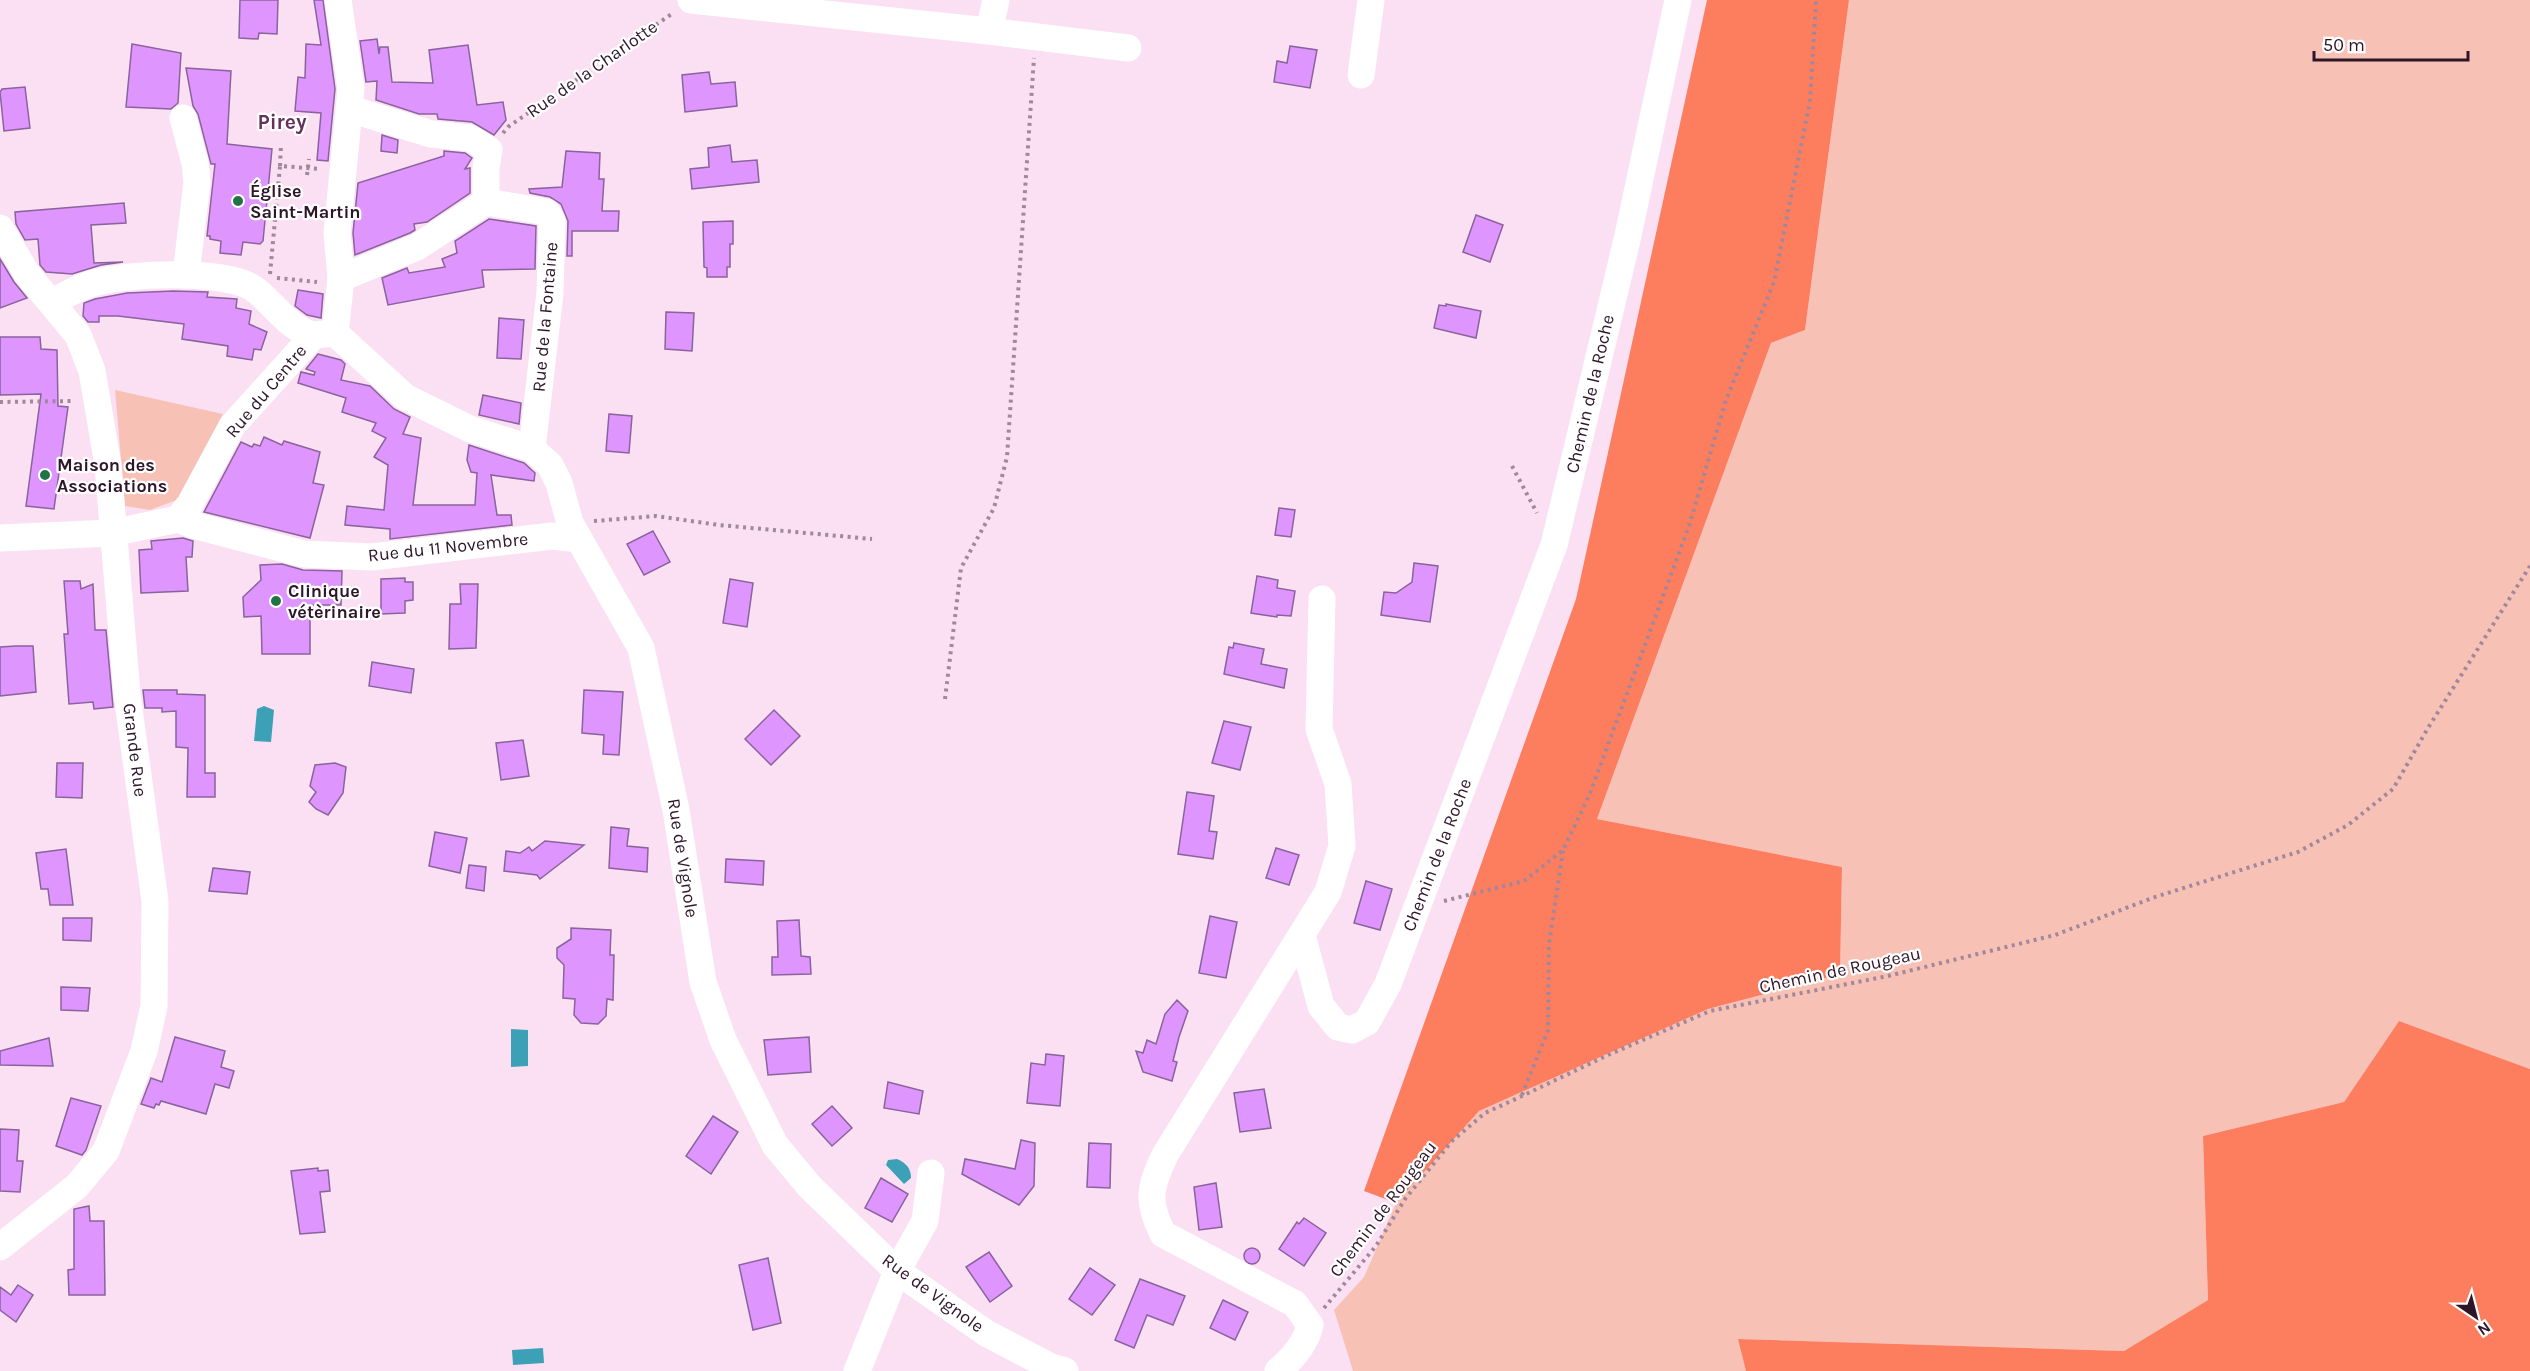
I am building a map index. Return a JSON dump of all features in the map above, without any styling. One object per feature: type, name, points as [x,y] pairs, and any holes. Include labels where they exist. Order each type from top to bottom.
[{"type":"street","points":[[325,334],[341,278],[337,233],[345,172],[351,89],[338,0]]},
{"type":"street","points":[[691,0],[1128,48]]},
{"type":"street","points":[[989,31],[996,0]]},
{"type":"street","points":[[1361,75],[1371,0]]},
{"type":"street","name":"Chemin de la Roche","points":[[1302,935],[1321,1005],[1338,1027],[1353,1030],[1367,1022],[1377,1008],[1417,907],[1554,546],[1627,240],[1678,0]]},
{"type":"street","points":[[341,278],[417,247],[486,202],[486,168],[489,150],[470,138],[432,134],[350,110]]},
{"type":"street","points":[[183,118],[195,163],[197,182],[186,275]]},
{"type":"street","name":"Rue de la Fontaine","points":[[486,202],[547,212],[552,221],[550,293],[532,449]]},
{"type":"street","name":"Grande Rue","points":[[0,228],[27,274],[78,335],[92,370],[108,465],[127,693],[154,901],[154,1006],[144,1051],[106,1150],[77,1186],[0,1247]]},
{"type":"street","name":"Rue de Vignole","points":[[52,302],[92,283],[152,276],[186,275],[245,284],[297,328],[325,334],[405,398],[470,429],[532,449],[549,465],[559,483],[575,531],[641,648],[676,810],[703,981],[723,1040],[775,1145],[810,1187],[897,1271],[986,1333],[1051,1367],[1065,1371]]},
{"type":"street","name":"Rue du Centre","points":[[178,519],[190,504],[232,426],[325,334]]},
{"type":"street","points":[[0,538],[112,533],[178,519]]},
{"type":"street","name":"Rue du 11 Novembre","points":[[178,519],[304,554],[372,557],[552,536],[575,531]]},
{"type":"street","points":[[1278,1371],[1290,1361],[1308,1336],[1310,1325],[1295,1304],[1163,1234],[1153,1214],[1152,1182],[1165,1155],[1328,892],[1342,846],[1338,784],[1319,729],[1322,599]]},
{"type":"street","points":[[857,1371],[897,1271],[925,1221],[931,1173]]},
{"type":"path","name":"Rue de la Charlotte","points":[[489,150],[508,128],[691,0]]},
{"type":"path","points":[[1522,1096],[1548,1030],[1549,944],[1563,850],[1593,785],[1689,526],[1726,400],[1774,282],[1810,101],[1816,0]]},
{"type":"path","points":[[945,699],[961,568],[994,508],[1007,457],[1035,37]]},
{"type":"path","points":[[281,145],[270,277],[327,283],[341,278]]},
{"type":"path","points":[[307,175],[309,159]]},
{"type":"path","points":[[280,166],[345,172]]},
{"type":"path","points":[[0,402],[99,402]]},
{"type":"path","points":[[1512,466],[1554,546]]},
{"type":"path","points":[[575,531],[657,516],[719,525],[872,539]]},
{"type":"path","name":"Chemin de Rougeau","points":[[1310,1325],[1376,1246],[1405,1199],[1452,1141],[1485,1113],[1608,1055],[1710,1011],[1888,976],[2055,935],[2155,897],[2298,852],[2348,825],[2393,789],[2428,728],[2530,566]]},
{"type":"path","points":[[1417,907],[1524,881],[1563,850]]},
{"type":"shaded area","points":[[1707,0],[1849,0],[1805,330],[1771,343],[1597,819],[1842,867],[1840,974],[1708,1009],[1479,1111],[1396,1203],[1364,1191],[1576,599]]},
{"type":"shaded area","points":[[1849,0],[2530,0],[2530,1069],[2399,1021],[2344,1102],[2203,1136],[2208,1300],[2124,1351],[1739,1339],[1746,1371],[1353,1371],[1334,1310],[1364,1277],[1396,1203],[1479,1111],[1708,1009],[1840,974],[1842,867],[1597,819],[1771,343],[1805,330]]},
{"type":"shaded area","points":[[115,390],[223,414],[182,498],[150,510],[125,506]]},
{"type":"shaded area","points":[[2399,1021],[2530,1069],[2530,1371],[1746,1371],[1738,1339],[2124,1351],[2208,1300],[2203,1136],[2344,1102]]},
{"type":"water","points":[[264,706],[274,710],[271,742],[254,741],[257,709]]},
{"type":"water","points":[[511,1029],[528,1030],[528,1066],[511,1067]]},
{"type":"water","points":[[897,1159],[910,1171],[911,1178],[904,1184],[886,1165],[888,1160]]},
{"type":"water","points":[[543,1348],[544,1363],[513,1365],[512,1350]]},
{"type":"building","points":[[240,0],[278,0],[277,34],[259,33],[258,39],[239,38]]},
{"type":"building","points":[[314,0],[323,0],[335,89],[328,161],[317,160],[321,113],[295,111],[298,77],[305,78],[306,44],[321,45]]},
{"type":"building","points":[[377,39],[379,54],[380,47],[388,47],[392,82],[433,83],[429,50],[468,45],[477,105],[503,102],[506,120],[494,135],[472,122],[438,119],[437,114],[419,114],[376,100],[377,81],[366,82],[360,41]]},
{"type":"building","points":[[132,44],[181,53],[178,103],[171,109],[126,107]]},
{"type":"building","points":[[1290,46],[1317,50],[1310,88],[1274,82],[1277,61],[1287,63]]},
{"type":"building","points":[[186,68],[231,71],[227,144],[272,149],[263,241],[260,244],[243,242],[241,255],[220,253],[221,241],[210,239],[210,236],[207,236],[215,164],[211,164],[198,114],[193,106]]},
{"type":"building","points":[[709,72],[711,84],[735,82],[737,106],[685,112],[682,75]]},
{"type":"building","points":[[25,87],[30,128],[4,131],[0,92],[2,89]]},
{"type":"building","points":[[382,135],[398,140],[397,153],[381,151]]},
{"type":"building","points":[[730,145],[732,162],[757,160],[759,182],[692,189],[690,169],[709,167],[708,148]]},
{"type":"building","points":[[444,151],[465,153],[472,158],[465,169],[470,168],[470,193],[427,222],[414,224],[415,230],[410,233],[355,255],[353,233],[358,183],[444,156]]},
{"type":"building","points":[[566,151],[600,153],[599,179],[604,179],[602,211],[619,211],[618,231],[572,231],[572,256],[567,256],[568,221],[561,204],[550,197],[530,193],[529,189],[562,187]]},
{"type":"building","points":[[124,203],[126,223],[91,225],[94,263],[123,262],[101,265],[72,274],[46,272],[40,265],[38,239],[25,240],[16,224],[15,212]]},
{"type":"building","points":[[1476,215],[1503,225],[1490,262],[1463,252]]},
{"type":"building","points":[[489,219],[536,226],[535,269],[482,270],[484,287],[388,305],[382,278],[407,268],[409,273],[445,267],[442,259],[457,253],[455,241]]},
{"type":"building","points":[[733,221],[733,244],[730,244],[730,267],[727,267],[727,277],[707,277],[707,268],[704,267],[703,222]]},
{"type":"building","points":[[0,259],[27,298],[0,308]]},
{"type":"building","points":[[298,290],[323,294],[321,318],[307,315],[295,306]]},
{"type":"building","points":[[208,292],[207,297],[237,299],[236,308],[251,311],[249,324],[267,332],[261,350],[254,349],[252,360],[227,356],[228,346],[182,339],[184,324],[118,316],[99,316],[99,322],[88,322],[83,316],[84,303],[95,299],[127,293]]},
{"type":"building","points":[[1446,304],[1481,311],[1476,338],[1434,328],[1439,305],[1446,306]]},
{"type":"building","points":[[666,312],[694,313],[692,351],[665,349]]},
{"type":"building","points":[[499,318],[524,320],[521,359],[497,358]]},
{"type":"building","points":[[0,337],[40,337],[41,349],[57,350],[58,406],[68,407],[54,509],[26,506],[41,394],[0,395]]},
{"type":"building","points":[[318,354],[341,360],[345,364],[341,380],[370,386],[394,409],[410,417],[403,434],[421,438],[413,505],[475,505],[477,473],[471,472],[467,460],[469,445],[524,463],[535,473],[534,481],[491,475],[497,515],[511,515],[512,525],[390,539],[390,529],[345,525],[347,506],[384,510],[388,465],[374,457],[386,438],[372,431],[376,423],[342,412],[346,398],[298,383],[301,372],[314,375],[315,372],[306,369]]},
{"type":"building","points":[[483,395],[521,403],[519,424],[479,415]]},
{"type":"building","points":[[609,414],[632,416],[629,453],[606,451]]},
{"type":"building","points":[[264,437],[282,445],[284,441],[320,452],[313,483],[324,485],[310,538],[204,512],[241,442],[252,447],[254,444],[260,446]]},
{"type":"building","points":[[1279,508],[1295,510],[1291,537],[1275,535]]},
{"type":"building","points":[[653,531],[670,562],[644,575],[627,544]]},
{"type":"building","points":[[183,538],[193,541],[192,557],[186,557],[188,591],[141,593],[139,550],[152,549],[151,541]]},
{"type":"building","points":[[1414,563],[1438,566],[1430,622],[1381,615],[1384,592],[1396,593],[1412,582]]},
{"type":"building","points":[[282,564],[303,570],[342,571],[341,605],[310,605],[310,654],[262,654],[261,616],[244,617],[243,597],[261,580],[260,565]]},
{"type":"building","points":[[1257,576],[1278,580],[1277,588],[1295,591],[1291,616],[1277,615],[1277,617],[1251,613]]},
{"type":"building","points":[[405,578],[405,582],[413,582],[413,600],[405,601],[405,613],[381,614],[381,579]]},
{"type":"building","points":[[730,579],[753,583],[747,627],[723,623]]},
{"type":"building","points":[[64,581],[80,581],[81,589],[93,584],[95,630],[106,630],[113,707],[94,709],[93,702],[69,704],[64,634],[68,634]]},
{"type":"building","points":[[460,584],[478,584],[476,648],[449,649],[450,604],[461,604]]},
{"type":"building","points":[[1234,643],[1264,649],[1261,664],[1287,669],[1284,688],[1224,674],[1229,647],[1233,648]]},
{"type":"building","points":[[33,646],[36,692],[0,696],[0,647]]},
{"type":"building","points":[[372,662],[414,669],[411,693],[369,686]]},
{"type":"building","points":[[143,690],[177,690],[177,694],[205,695],[205,773],[215,773],[215,797],[187,797],[188,748],[176,747],[176,711],[162,712],[162,708],[145,708]]},
{"type":"building","points":[[584,690],[623,692],[619,755],[603,754],[604,735],[582,733]]},
{"type":"building","points":[[774,710],[800,736],[771,765],[745,739]]},
{"type":"building","points":[[1224,721],[1251,727],[1240,770],[1212,763]]},
{"type":"building","points":[[523,740],[529,776],[501,780],[496,743]]},
{"type":"building","points":[[57,763],[83,763],[82,798],[56,797]]},
{"type":"building","points":[[335,763],[346,767],[343,793],[328,815],[316,809],[309,802],[316,792],[310,786],[315,765]]},
{"type":"building","points":[[1187,792],[1214,796],[1209,831],[1217,832],[1213,859],[1178,854]]},
{"type":"building","points":[[611,827],[629,829],[627,846],[648,848],[647,872],[609,868]]},
{"type":"building","points":[[435,832],[467,838],[460,873],[429,866]]},
{"type":"building","points":[[545,841],[584,845],[540,879],[537,875],[504,871],[506,851],[520,853],[529,847],[532,851]]},
{"type":"building","points":[[1276,848],[1299,855],[1289,885],[1266,878]]},
{"type":"building","points":[[66,849],[73,905],[50,905],[48,889],[41,889],[36,853]]},
{"type":"building","points":[[726,859],[764,861],[763,885],[725,882]]},
{"type":"building","points":[[469,865],[486,867],[484,891],[466,888]]},
{"type":"building","points":[[213,868],[250,872],[247,894],[209,891]]},
{"type":"building","points":[[1366,881],[1392,889],[1380,930],[1354,923]]},
{"type":"building","points":[[1210,916],[1237,922],[1226,978],[1199,973]]},
{"type":"building","points":[[63,918],[92,918],[91,941],[63,940]]},
{"type":"building","points":[[799,920],[801,956],[810,957],[811,974],[772,975],[772,957],[778,957],[777,921]]},
{"type":"building","points":[[571,928],[611,930],[610,955],[614,955],[613,1000],[607,999],[606,1016],[598,1024],[581,1023],[574,1015],[575,999],[563,998],[564,965],[557,958],[557,948],[571,939]]},
{"type":"building","points":[[61,987],[90,988],[88,1011],[61,1010]]},
{"type":"building","points":[[1177,1000],[1188,1011],[1173,1061],[1177,1062],[1172,1081],[1143,1072],[1136,1051],[1143,1053],[1147,1040],[1156,1044],[1165,1014]]},
{"type":"building","points":[[175,1037],[225,1051],[221,1067],[234,1071],[229,1088],[215,1084],[206,1114],[161,1101],[154,1108],[141,1104],[151,1078],[162,1082]]},
{"type":"building","points":[[809,1037],[811,1072],[768,1075],[764,1040]]},
{"type":"building","points":[[49,1038],[53,1066],[0,1065],[0,1051]]},
{"type":"building","points":[[1046,1054],[1064,1056],[1060,1106],[1027,1103],[1031,1063],[1045,1065]]},
{"type":"building","points":[[888,1082],[923,1091],[919,1114],[884,1108]]},
{"type":"building","points":[[1264,1089],[1271,1128],[1240,1132],[1234,1093]]},
{"type":"building","points":[[71,1098],[101,1106],[86,1150],[82,1155],[56,1146]]},
{"type":"building","points":[[832,1106],[852,1128],[832,1146],[812,1124]]},
{"type":"building","points":[[713,1116],[738,1132],[711,1174],[686,1156]]},
{"type":"building","points":[[0,1129],[19,1130],[17,1161],[23,1161],[20,1192],[0,1191]]},
{"type":"building","points":[[1021,1140],[1035,1143],[1034,1186],[1019,1205],[962,1174],[965,1159],[1015,1169]]},
{"type":"building","points":[[1089,1143],[1111,1144],[1110,1188],[1087,1187]]},
{"type":"building","points":[[318,1168],[318,1171],[328,1170],[330,1191],[320,1192],[325,1232],[300,1234],[291,1171]]},
{"type":"building","points":[[881,1178],[908,1194],[892,1222],[865,1208]]},
{"type":"building","points":[[1216,1183],[1222,1227],[1199,1230],[1194,1187]]},
{"type":"building","points":[[89,1206],[90,1221],[104,1221],[105,1295],[69,1295],[68,1270],[74,1269],[74,1209]]},
{"type":"building","points":[[1304,1218],[1326,1233],[1304,1266],[1279,1249],[1297,1222],[1299,1224]]},
{"type":"building","points":[[1249,1248],[1255,1248],[1260,1256],[1258,1262],[1249,1264],[1244,1259],[1244,1253]]},
{"type":"building","points":[[989,1252],[1012,1286],[990,1302],[966,1267]]},
{"type":"building","points":[[768,1258],[781,1323],[753,1330],[739,1265]]},
{"type":"building","points":[[1090,1268],[1115,1285],[1092,1315],[1069,1299]]},
{"type":"building","points":[[1140,1279],[1185,1296],[1173,1325],[1147,1315],[1134,1348],[1115,1340]]},
{"type":"building","points":[[18,1285],[33,1295],[16,1322],[0,1310],[0,1287],[11,1295]]},
{"type":"building","points":[[1223,1300],[1248,1312],[1235,1340],[1210,1328]]},
{"type":"place","name":"Église Saint-Martin","points":[[238,201]]},
{"type":"place","name":"Maison des Associations","points":[[45,475]]},
{"type":"place","name":"Clinique vétèrinaire","points":[[276,601]]},
{"type":"district","name":"Pirey","points":[[282,122]]}]
